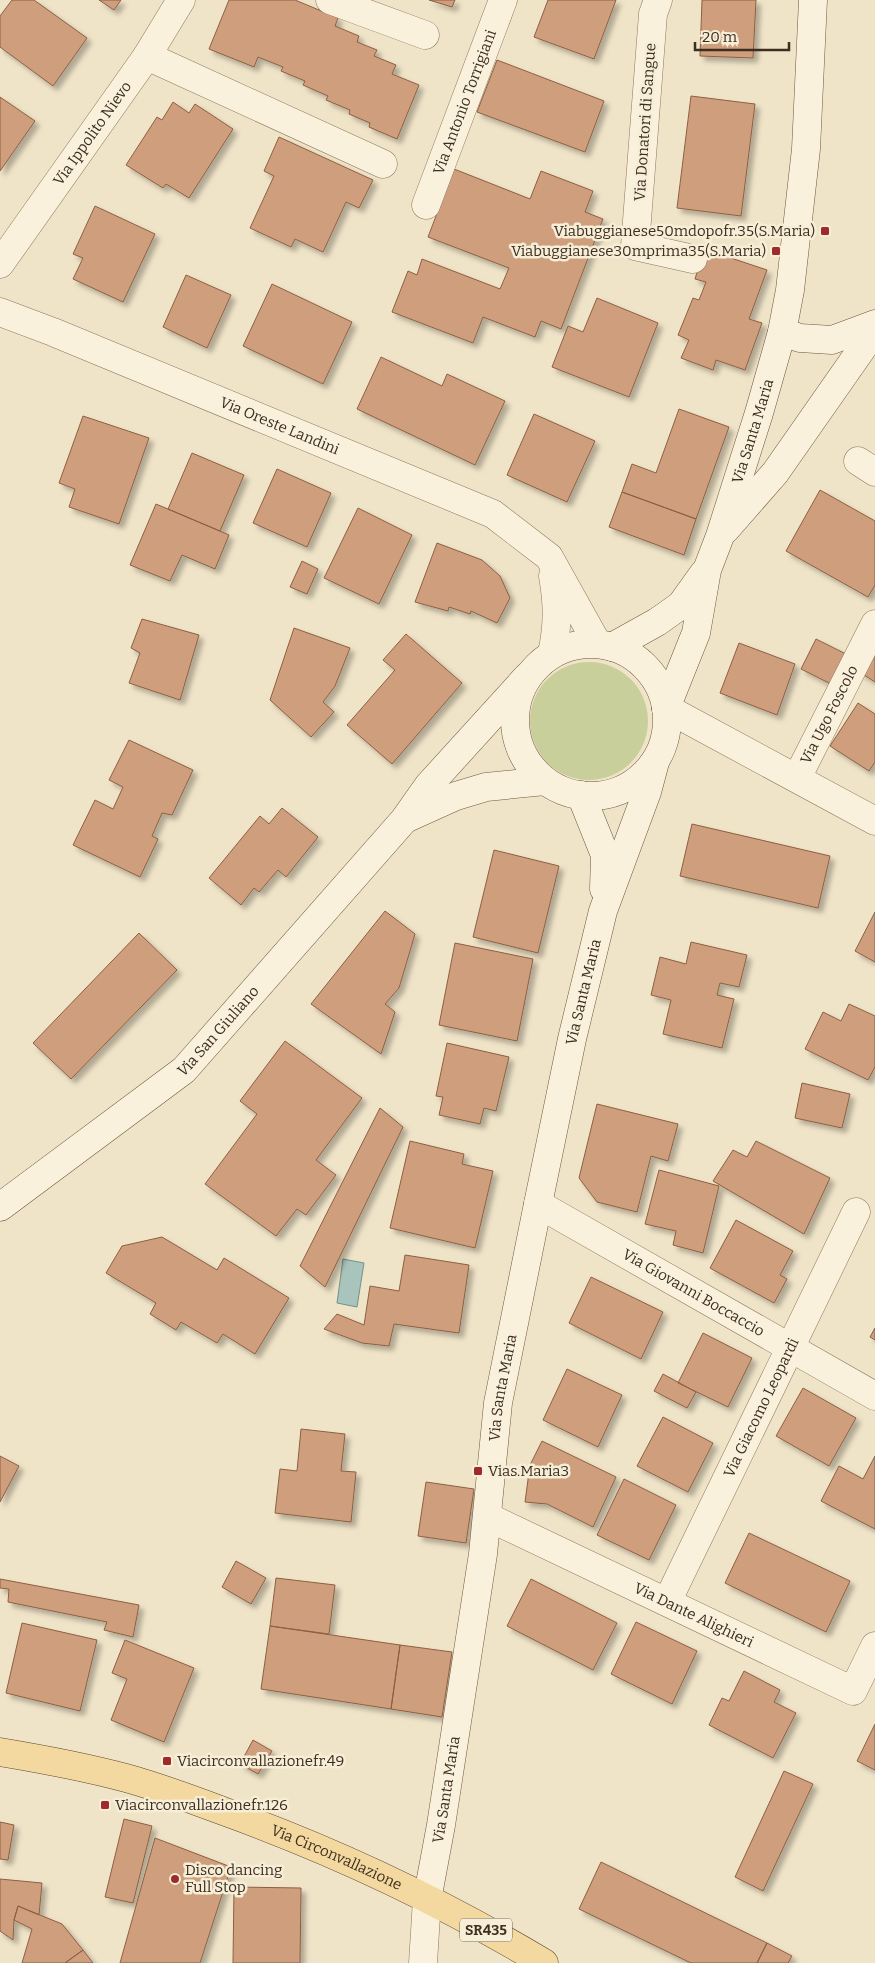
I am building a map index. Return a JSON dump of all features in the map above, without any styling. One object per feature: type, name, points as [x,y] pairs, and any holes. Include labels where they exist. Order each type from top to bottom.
[{"type":"main road","name":"Via Circonvallazione","points":[[0,1752],[90,1769],[158,1788],[285,1833],[337,1855],[427,1900],[506,1940],[544,1963]]},
{"type":"street","name":"Via Ippolito Nievo","points":[[0,264],[147,56],[181,0]]},
{"type":"street","points":[[330,0],[425,35]]},
{"type":"street","name":"Via Antonio Torrigiani","points":[[426,205],[503,0]]},
{"type":"street","name":"Via Donatori di Sangue","points":[[658,0],[653,14],[635,246],[693,259]]},
{"type":"street","name":"Via Santa Maria","points":[[707,570],[720,536],[759,413],[782,332],[790,290],[806,148],[813,0]]},
{"type":"street","points":[[147,56],[383,164]]},
{"type":"street","name":"Via Oreste Landini","points":[[0,312],[53,332],[493,514],[550,557],[604,645]]},
{"type":"street","points":[[782,332],[800,338],[832,340],[875,324]]},
{"type":"street","points":[[720,536],[776,473],[875,330]]},
{"type":"street","points":[[550,557],[558,610],[557,630],[552,654]]},
{"type":"street","points":[[604,645],[662,618],[680,605],[707,570]]},
{"type":"street","points":[[666,708],[696,634],[707,570]]},
{"type":"street","name":"Via Ugo Foscolo","points":[[797,778],[875,624]]},
{"type":"street","points":[[602,910],[666,736],[666,708],[660,687],[648,669],[631,655],[604,645],[581,644],[566,647],[538,664],[527,677],[516,702],[514,719],[516,737],[527,761],[545,781],[562,791],[582,796],[600,796],[619,791],[643,776],[655,762]]},
{"type":"street","name":"Via San Giuliano","points":[[0,1207],[184,1070],[404,820],[428,786],[527,677]]},
{"type":"street","name":"Via Ugo Foscolo","points":[[666,708],[797,778],[871,810]]},
{"type":"street","points":[[404,820],[444,801],[479,789],[513,783],[545,781]]},
{"type":"street","points":[[582,796],[605,855],[606,873],[602,910]]},
{"type":"street","name":"Via Santa Maria","points":[[423,1963],[427,1900],[441,1825],[488,1517],[498,1403],[572,1040],[602,910]]},
{"type":"street","name":"Via Giovanni Boccaccio","points":[[538,1204],[875,1396]]},
{"type":"street","name":"Via Giacomo Leopardi","points":[[668,1602],[856,1212]]},
{"type":"street","name":"Via Dante Alighieri","points":[[488,1517],[853,1691],[875,1646]]},
{"type":"green space","points":[[589,662],[600,663],[622,672],[638,688],[647,710],[647,732],[638,754],[622,770],[600,779],[589,780],[578,779],[556,770],[540,754],[531,732],[530,721],[531,710],[540,688],[556,672],[578,663]]},
{"type":"water","points":[[343,1259],[364,1263],[357,1307],[337,1303]]},
{"type":"building","points":[[12,0],[34,0],[87,38],[53,86],[0,47],[0,16]]},
{"type":"building","points":[[99,0],[121,0],[114,10]]},
{"type":"building","points":[[229,0],[295,0],[338,18],[335,26],[359,36],[357,42],[377,50],[374,56],[396,65],[392,74],[419,85],[397,139],[369,127],[370,123],[349,114],[350,110],[326,100],[328,96],[303,85],[305,81],[281,71],[283,67],[258,57],[254,67],[209,49]]},
{"type":"building","points":[[429,0],[455,0],[452,7]]},
{"type":"building","points":[[548,0],[616,0],[594,59],[534,37]]},
{"type":"building","points":[[702,0],[756,0],[753,58],[700,56]]},
{"type":"building","points":[[497,60],[604,101],[585,152],[477,112]]},
{"type":"building","points":[[691,96],[755,104],[741,216],[677,208]]},
{"type":"building","points":[[0,97],[35,121],[0,171]]},
{"type":"building","points":[[173,102],[189,113],[195,104],[233,129],[189,198],[166,184],[163,188],[126,165],[157,117],[162,120]]},
{"type":"building","points":[[279,137],[373,180],[359,208],[346,202],[323,252],[295,239],[291,247],[250,228],[274,176],[264,171]]},
{"type":"building","points":[[454,169],[530,199],[541,171],[593,191],[585,212],[603,219],[561,329],[541,321],[535,337],[483,317],[473,343],[392,312],[408,271],[417,275],[422,259],[500,289],[509,268],[428,237]]},
{"type":"building","points":[[95,206],[155,234],[123,302],[73,279],[83,258],[73,254]]},
{"type":"building","points":[[704,249],[767,270],[749,319],[762,323],[745,370],[716,360],[713,370],[681,358],[689,340],[678,335],[693,298],[699,300],[706,282],[695,279]]},
{"type":"building","points":[[186,275],[231,295],[207,348],[163,327]]},
{"type":"building","points":[[272,284],[352,322],[323,384],[243,346]]},
{"type":"building","points":[[597,298],[658,323],[629,397],[552,367],[568,326],[583,332]]},
{"type":"building","points":[[381,357],[442,386],[447,374],[505,401],[475,465],[357,409]]},
{"type":"building","points":[[679,409],[729,427],[696,519],[622,492],[632,464],[656,473]]},
{"type":"building","points":[[534,414],[595,441],[567,502],[507,475]]},
{"type":"building","points":[[83,416],[149,438],[119,524],[69,507],[75,489],[59,483]]},
{"type":"building","points":[[192,453],[244,475],[220,531],[168,509]]},
{"type":"building","points":[[277,469],[331,493],[307,547],[253,523]]},
{"type":"building","points":[[820,490],[875,521],[875,585],[868,597],[786,551]]},
{"type":"building","points":[[622,492],[696,519],[684,555],[609,527]]},
{"type":"building","points":[[156,504],[229,535],[215,569],[182,555],[170,581],[130,565]]},
{"type":"building","points":[[358,508],[412,535],[379,604],[324,578]]},
{"type":"building","points":[[437,543],[482,560],[500,576],[510,598],[497,623],[471,611],[470,614],[449,607],[448,611],[415,602]]},
{"type":"building","points":[[302,561],[318,569],[307,594],[290,587]]},
{"type":"building","points":[[142,619],[199,635],[180,700],[129,683],[140,653],[131,648]]},
{"type":"building","points":[[294,628],[350,648],[335,686],[323,702],[334,712],[311,737],[270,700]]},
{"type":"building","points":[[406,634],[462,683],[392,764],[347,725],[395,670],[383,660]]},
{"type":"building","points":[[816,639],[850,656],[835,686],[801,669]]},
{"type":"building","points":[[739,643],[795,664],[777,715],[720,693]]},
{"type":"building","points":[[875,646],[875,682],[858,671]]},
{"type":"building","points":[[858,703],[875,714],[875,762],[869,771],[830,746]]},
{"type":"building","points":[[129,740],[193,770],[172,815],[162,813],[152,836],[158,839],[140,877],[73,845],[95,800],[113,809],[123,787],[109,780]]},
{"type":"building","points":[[282,808],[318,837],[286,877],[278,870],[259,892],[254,888],[241,905],[209,878],[260,816],[269,824]]},
{"type":"building","points":[[692,824],[830,856],[818,908],[680,876]]},
{"type":"building","points":[[494,850],[559,866],[538,953],[473,937]]},
{"type":"building","points":[[385,911],[415,934],[399,988],[385,1004],[395,1012],[381,1054],[311,1004]]},
{"type":"building","points":[[875,912],[875,962],[855,951]]},
{"type":"building","points":[[139,933],[177,970],[71,1079],[33,1043]]},
{"type":"building","points":[[691,942],[747,955],[739,987],[720,983],[717,995],[734,999],[722,1048],[663,1034],[671,1000],[651,995],[660,957],[686,964]]},
{"type":"building","points":[[455,943],[533,959],[517,1041],[439,1025]]},
{"type":"building","points":[[849,1004],[875,1016],[875,1067],[868,1080],[805,1049],[823,1012],[841,1021]]},
{"type":"building","points":[[285,1041],[362,1098],[316,1160],[336,1175],[306,1215],[297,1209],[276,1236],[205,1184],[257,1114],[240,1101]]},
{"type":"building","points":[[447,1043],[509,1057],[496,1111],[484,1108],[480,1124],[439,1115],[443,1097],[436,1096]]},
{"type":"building","points":[[802,1083],[850,1094],[842,1128],[795,1118]]},
{"type":"building","points":[[597,1104],[678,1124],[668,1161],[651,1156],[637,1212],[597,1202],[579,1178]]},
{"type":"building","points":[[380,1108],[403,1127],[325,1287],[300,1266]]},
{"type":"building","points":[[410,1141],[464,1154],[462,1164],[493,1171],[475,1248],[390,1228]]},
{"type":"building","points":[[756,1141],[830,1178],[804,1234],[713,1181],[733,1150],[747,1157]]},
{"type":"building","points":[[659,1170],[719,1186],[703,1253],[673,1245],[676,1231],[645,1224]]},
{"type":"building","points":[[736,1220],[793,1251],[780,1275],[787,1279],[774,1303],[710,1268]]},
{"type":"building","points":[[162,1237],[217,1270],[224,1258],[289,1298],[255,1354],[223,1334],[217,1343],[181,1322],[176,1330],[150,1314],[156,1303],[106,1273],[122,1246]]},
{"type":"building","points":[[405,1255],[469,1265],[459,1333],[394,1324],[389,1346],[362,1343],[324,1329],[337,1314],[364,1325],[370,1286],[399,1291]]},
{"type":"building","points":[[591,1277],[663,1312],[641,1359],[569,1323]]},
{"type":"building","points":[[875,1328],[875,1340],[870,1337]]},
{"type":"building","points":[[703,1333],[752,1358],[728,1407],[678,1383]]},
{"type":"building","points":[[567,1369],[622,1395],[598,1447],[543,1420]]},
{"type":"building","points":[[663,1374],[696,1392],[687,1408],[654,1391]]},
{"type":"building","points":[[803,1388],[856,1418],[829,1466],[776,1436]]},
{"type":"building","points":[[663,1417],[713,1443],[688,1492],[637,1466]]},
{"type":"building","points":[[301,1429],[345,1434],[341,1471],[356,1472],[351,1522],[275,1513],[280,1469],[297,1471]]},
{"type":"building","points":[[542,1441],[616,1477],[593,1527],[547,1504],[525,1502],[530,1465]]},
{"type":"building","points":[[0,1456],[19,1466],[0,1502]]},
{"type":"building","points":[[875,1456],[875,1529],[821,1501],[839,1466],[863,1479]]},
{"type":"building","points":[[624,1479],[676,1505],[649,1560],[597,1535]]},
{"type":"building","points":[[426,1482],[474,1489],[466,1543],[418,1536]]},
{"type":"building","points":[[749,1533],[850,1581],[826,1632],[725,1583]]},
{"type":"building","points":[[236,1561],[266,1578],[251,1604],[222,1587]]},
{"type":"building","points":[[276,1578],[335,1585],[329,1634],[270,1626]]},
{"type":"building","points":[[0,1579],[139,1605],[133,1637],[104,1630],[107,1622],[8,1602],[9,1589],[0,1588]]},
{"type":"building","points":[[531,1579],[617,1623],[593,1670],[507,1626]]},
{"type":"building","points":[[636,1622],[697,1651],[672,1704],[611,1674]]},
{"type":"building","points":[[22,1623],[97,1640],[80,1711],[6,1693]]},
{"type":"building","points":[[270,1626],[400,1645],[391,1709],[261,1689]]},
{"type":"building","points":[[125,1640],[194,1668],[164,1742],[111,1720],[127,1679],[112,1673]]},
{"type":"building","points":[[400,1645],[452,1652],[442,1717],[391,1709]]},
{"type":"building","points":[[744,1671],[780,1690],[774,1702],[796,1713],[773,1758],[709,1725],[722,1698],[729,1701]]},
{"type":"building","points":[[875,1724],[875,1770],[857,1761]]},
{"type":"building","points":[[253,1740],[272,1751],[258,1774],[240,1764]]},
{"type":"building","points":[[784,1771],[813,1784],[763,1891],[735,1877]]},
{"type":"building","points":[[124,1819],[152,1826],[133,1903],[105,1897]]},
{"type":"building","points":[[0,1822],[14,1825],[8,1860],[0,1859]]},
{"type":"building","points":[[155,1838],[231,1867],[200,1963],[120,1963]]},
{"type":"building","points":[[601,1862],[767,1943],[757,1963],[691,1963],[579,1909]]},
{"type":"building","points":[[0,1879],[42,1883],[39,1915],[18,1906],[14,1920],[13,1940],[0,1931]]},
{"type":"building","points":[[234,1887],[301,1888],[300,1963],[233,1963]]},
{"type":"building","points":[[18,1906],[62,1924],[83,1950],[65,1963],[22,1963],[32,1929],[14,1920]]},
{"type":"building","points":[[767,1943],[792,1956],[788,1963],[757,1963]]},
{"type":"building","points":[[83,1950],[93,1963],[65,1963]]},
{"type":"place","name":"Viabuggianese50mdopofr.35(S.Maria)","points":[[825,231]]},
{"type":"place","name":"Viabuggianese30mprima35(S.Maria)","points":[[776,251]]},
{"type":"place","name":"Vias.Maria3","points":[[478,1471]]},
{"type":"place","name":"Viacirconvallazionefr.49","points":[[167,1761]]},
{"type":"place","name":"Viacirconvallazionefr.126","points":[[105,1805]]},
{"type":"place","name":"Disco dancing Full Stop","points":[[175,1879]]}]
